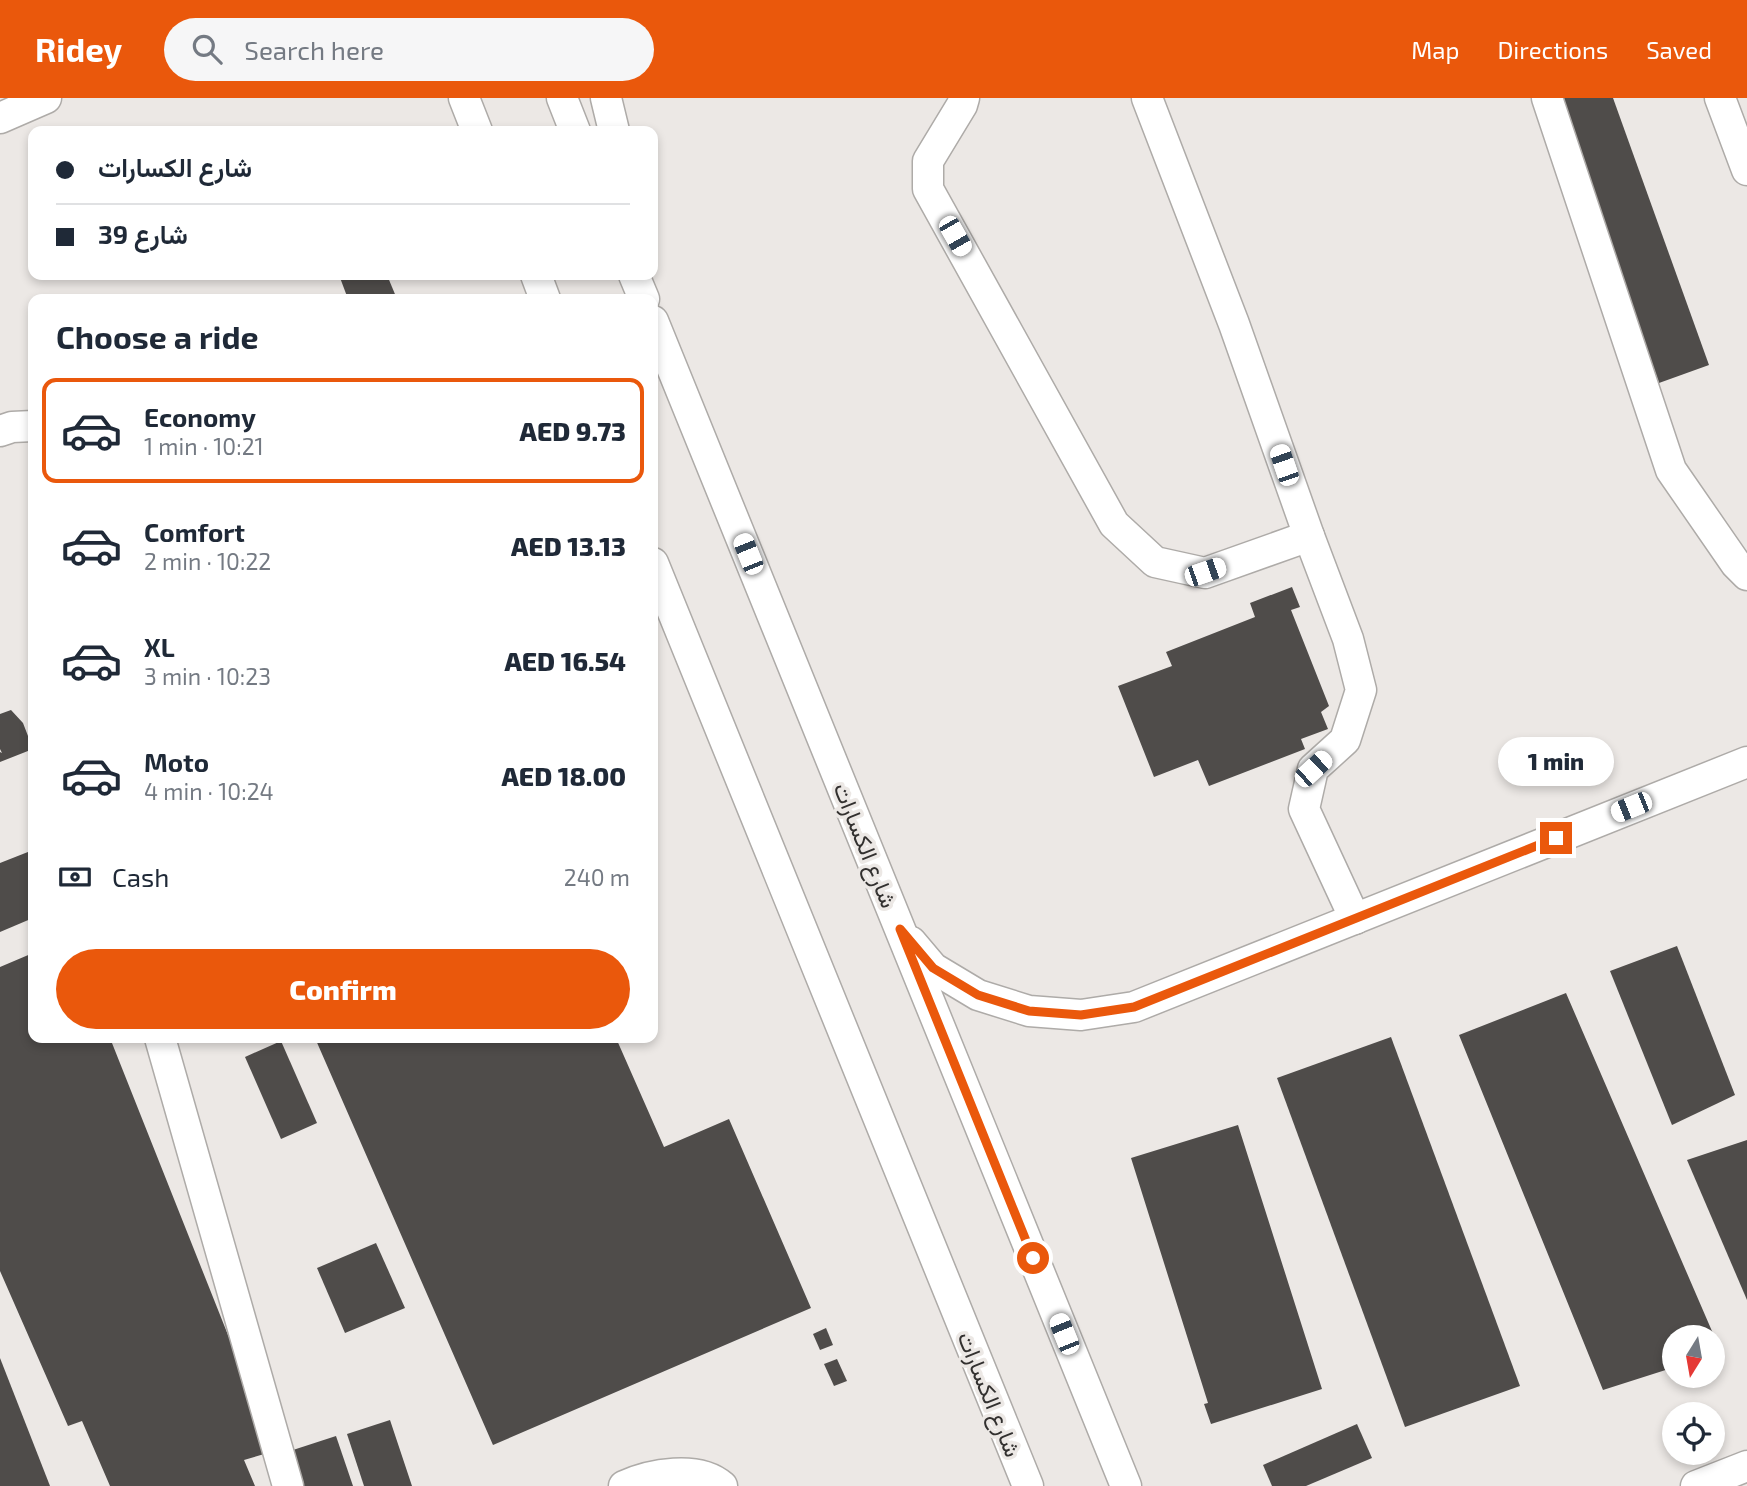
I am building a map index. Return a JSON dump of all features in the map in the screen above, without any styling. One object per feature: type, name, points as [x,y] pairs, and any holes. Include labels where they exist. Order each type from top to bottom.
[{"type":"street","points":[[0,118],[46,98]]},
{"type":"street","points":[[562,98],[574,126]]},
{"type":"street","points":[[606,98],[613,126]]},
{"type":"street","points":[[964,98],[928,161],[928,189],[1114,524],[1154,562],[1205,572],[1309,536]]},
{"type":"street","points":[[1147,98],[1234,324],[1348,639],[1362,690],[1345,740],[1313,769],[1304,809],[1355,919]]},
{"type":"street","points":[[1547,98],[1671,470],[1736,564],[1747,575]]},
{"type":"street","points":[[1720,98],[1747,170]]},
{"type":"street","points":[[463,99],[475,126]]},
{"type":"street","name":"شارع الكسارات","points":[[658,332],[1126,1486]]},
{"type":"street","points":[[0,431],[28,426]]},
{"type":"street","name":"شارع الكسارات","points":[[658,575],[1028,1486]]},
{"type":"street","points":[[900,929],[933,968],[978,995],[1029,1011],[1081,1015],[1134,1007],[1747,762]]},
{"type":"street","points":[[161,1043],[288,1486]]},
{"type":"street","points":[[1696,1486],[1747,1466]]},
{"type":"street","points":[[624,1486],[643,1477],[681,1473],[715,1480],[722,1486]]},
{"type":"building","points":[[1557,98],[1613,98],[1709,365],[1659,383]]},
{"type":"building","points":[[341,280],[389,280],[395,294],[346,294]]},
{"type":"building","points":[[1292,587],[1300,607],[1291,610],[1329,706],[1321,712],[1328,729],[1301,739],[1305,749],[1209,786],[1198,760],[1154,777],[1118,686],[1172,666],[1166,652],[1255,617],[1250,603]]},
{"type":"building","points":[[11,710],[23,723],[28,736],[28,751],[0,762],[0,752],[2,753],[0,714]]},
{"type":"building","points":[[28,852],[28,920],[0,932],[0,863]]},
{"type":"building","points":[[1677,946],[1735,1095],[1672,1125],[1610,971]]},
{"type":"building","points":[[28,955],[28,1043],[112,1043],[257,1408],[271,1452],[244,1460],[255,1486],[110,1486],[82,1421],[68,1426],[0,1271],[0,967]]},
{"type":"building","points":[[1566,993],[1709,1325],[1662,1325],[1662,1371],[1603,1390],[1459,1035]]},
{"type":"building","points":[[1391,1037],[1520,1386],[1405,1427],[1277,1078]]},
{"type":"building","points":[[282,1043],[317,1123],[281,1139],[245,1057]]},
{"type":"building","points":[[317,1043],[618,1043],[664,1147],[729,1119],[811,1308],[493,1445]]},
{"type":"building","points":[[1238,1125],[1322,1389],[1211,1424],[1204,1404],[1208,1403],[1131,1158]]},
{"type":"building","points":[[1747,1140],[1747,1300],[1687,1160]]},
{"type":"building","points":[[376,1243],[405,1308],[345,1333],[317,1268]]},
{"type":"building","points":[[826,1328],[833,1345],[820,1350],[813,1334]]},
{"type":"building","points":[[0,1358],[50,1486],[0,1486]]},
{"type":"building","points":[[837,1359],[847,1381],[834,1386],[824,1364]]},
{"type":"building","points":[[390,1420],[412,1486],[364,1486],[347,1434]]},
{"type":"building","points":[[1357,1424],[1372,1458],[1306,1486],[1272,1486],[1263,1465]]},
{"type":"building","points":[[336,1436],[353,1486],[304,1486],[293,1450]]},
{"type":"route","points":[[1033,1258],[900,929],[933,968],[978,995],[1029,1011],[1081,1015],[1134,1007],[1556,838]]}]
